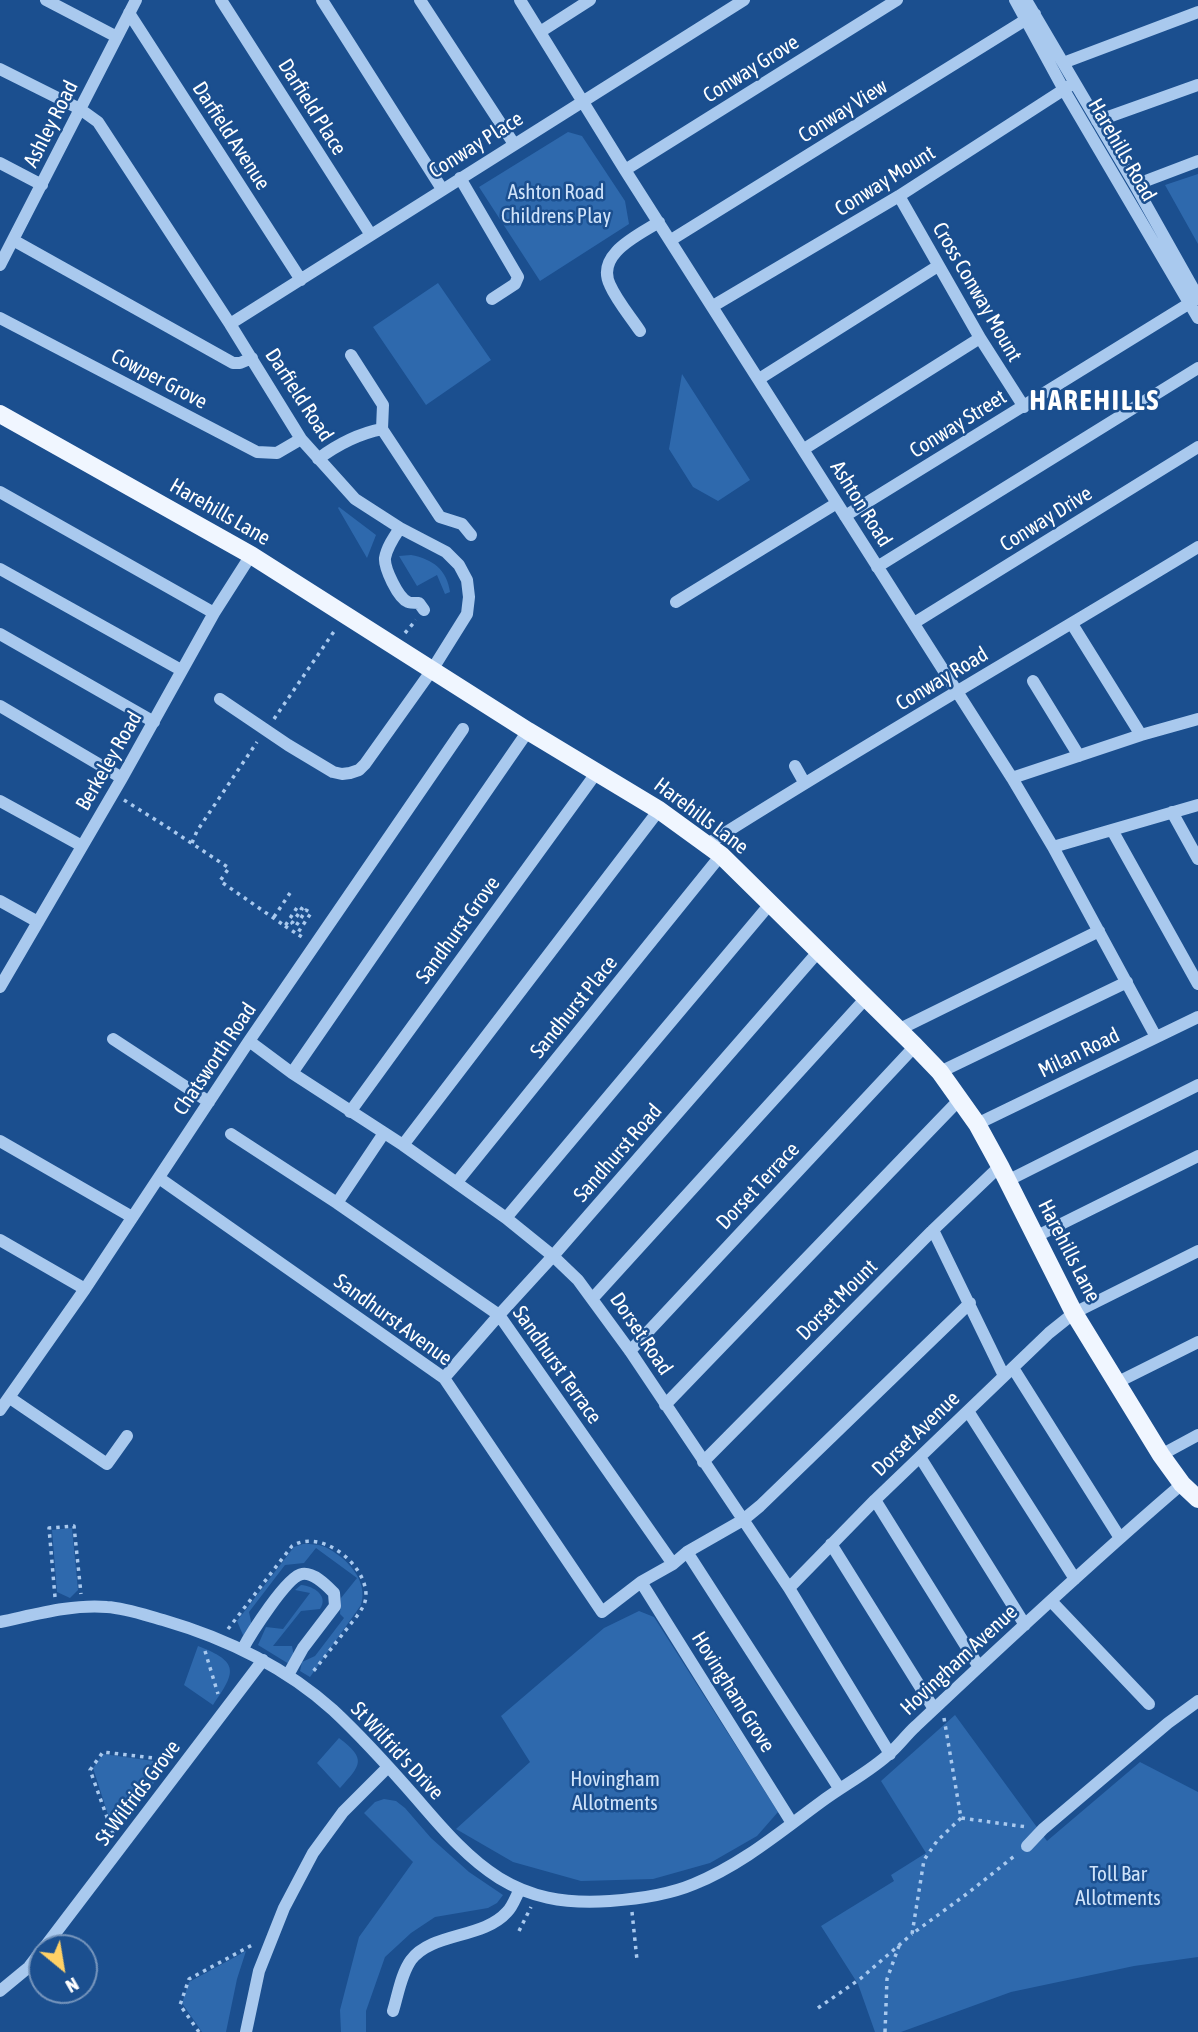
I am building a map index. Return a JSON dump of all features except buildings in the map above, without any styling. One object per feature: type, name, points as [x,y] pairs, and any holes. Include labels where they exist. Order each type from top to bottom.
[{"type":"main road","name":"Harehills Lane","points":[[0,414],[251,555],[528,731],[659,810],[713,850],[940,1072],[976,1124],[1074,1313],[1116,1383],[1161,1455],[1182,1484],[1198,1499]]},
{"type":"street","points":[[46,0],[117,37]]},
{"type":"street","name":"Ashley Road","points":[[2,258],[136,0]]},
{"type":"street","name":"Darfield Place","points":[[221,0],[371,235]]},
{"type":"street","points":[[322,0],[442,189]]},
{"type":"street","points":[[420,0],[514,144]]},
{"type":"street","name":"Ashton Road","points":[[520,0],[625,170],[1012,778],[1053,847],[1156,1037]]},
{"type":"street","points":[[540,32],[590,0]]},
{"type":"street","name":"Conway Place","points":[[230,324],[744,0]]},
{"type":"street","name":"Conway Grove","points":[[625,170],[897,0]]},
{"type":"street","name":"Harehills Road","points":[[1025,0],[1031,17],[1069,86],[1195,299]]},
{"type":"street","points":[[1063,63],[1198,12]]},
{"type":"street","name":"Darfield Avenue","points":[[129,13],[301,279]]},
{"type":"street","name":"Harehills Road","points":[[1031,17],[1063,63],[1069,86],[1097,121],[1135,185],[1195,299],[1198,318]]},
{"type":"street","name":"Conway View","points":[[671,240],[1031,17]]},
{"type":"street","name":"Darfield Road","points":[[0,69],[80,109],[99,122],[301,439],[355,499],[400,528],[446,552],[459,565],[467,580],[467,614],[432,670],[365,764],[351,774],[333,772],[220,699]]},
{"type":"street","points":[[1097,121],[1198,85]]},
{"type":"street","name":"Conway Mount","points":[[713,306],[899,196],[1069,86]]},
{"type":"street","points":[[1135,185],[1198,161]]},
{"type":"street","points":[[0,163],[41,185]]},
{"type":"street","points":[[460,178],[518,277],[515,284],[492,299]]},
{"type":"street","name":"Cross Conway Mount","points":[[899,196],[980,338],[1024,407]]},
{"type":"street","points":[[640,331],[608,282],[607,265],[616,252],[630,240],[659,222]]},
{"type":"street","points":[[13,240],[233,363],[251,358]]},
{"type":"street","points":[[759,379],[938,266]]},
{"type":"street","name":"Conway Street","points":[[845,516],[1195,299]]},
{"type":"street","name":"Cowper Grove","points":[[0,317],[257,452],[277,453],[301,439]]},
{"type":"street","points":[[804,449],[980,338]]},
{"type":"street","points":[[351,355],[383,405],[382,429],[440,517],[462,524],[471,535]]},
{"type":"street","points":[[877,566],[1198,368]]},
{"type":"street","points":[[318,460],[340,443],[364,432],[382,429]]},
{"type":"street","name":"Conway Drive","points":[[914,623],[1198,447]]},
{"type":"street","points":[[0,492],[214,613]]},
{"type":"street","points":[[676,602],[836,503]]},
{"type":"street","points":[[400,528],[387,549],[384,562],[388,575],[402,598],[409,603],[419,603],[424,610]]},
{"type":"street","name":"Conway Road","points":[[713,850],[804,782],[1198,547]]},
{"type":"street","name":"Berkeley Road","points":[[0,987],[4,972],[38,922],[214,613],[251,555]]},
{"type":"street","points":[[0,569],[181,670]]},
{"type":"street","points":[[1072,624],[1141,735]]},
{"type":"street","points":[[0,634],[154,722]]},
{"type":"street","points":[[1033,681],[1079,756]]},
{"type":"street","points":[[0,706],[122,778]]},
{"type":"street","points":[[1012,778],[1198,719]]},
{"type":"street","name":"Chatsworth Road","points":[[0,1410],[85,1289],[249,1041],[463,729]]},
{"type":"street","points":[[292,1073],[528,731]]},
{"type":"street","points":[[795,766],[804,782]]},
{"type":"street","name":"Sandhurst Grove","points":[[350,1112],[597,772]]},
{"type":"street","points":[[0,801],[82,846]]},
{"type":"street","points":[[1053,847],[1198,805]]},
{"type":"street","points":[[403,1145],[659,810]]},
{"type":"street","points":[[1172,812],[1198,859]]},
{"type":"street","points":[[1112,830],[1198,984]]},
{"type":"street","name":"Sandhurst Place","points":[[457,1182],[713,850]]},
{"type":"street","points":[[0,901],[38,922]]},
{"type":"street","points":[[506,1218],[770,904]]},
{"type":"street","points":[[898,1030],[1099,931]]},
{"type":"street","name":"Sandhurst Road","points":[[444,1378],[818,952]]},
{"type":"street","points":[[940,1072],[1127,982]]},
{"type":"street","points":[[593,1298],[866,998]]},
{"type":"street","name":"Milan Road","points":[[976,1124],[1198,1017]]},
{"type":"street","points":[[113,1039],[209,1102]]},
{"type":"street","name":"Dorset Road","points":[[249,1041],[292,1073],[457,1182],[553,1256],[578,1280],[630,1351],[789,1588],[890,1754]]},
{"type":"street","name":"Dorset Terrace","points":[[630,1351],[915,1046]]},
{"type":"street","name":"Dorset Mount","points":[[703,1462],[933,1230],[1004,1174],[1198,1085]]},
{"type":"street","points":[[665,1405],[960,1099]]},
{"type":"street","points":[[337,1203],[384,1133]]},
{"type":"street","name":"Sandhurst Terrace","points":[[231,1134],[337,1203],[499,1315],[673,1564]]},
{"type":"street","points":[[0,1141],[132,1217]]},
{"type":"street","points":[[1035,1237],[1198,1156]]},
{"type":"street","name":"Sandhurst Avenue","points":[[159,1178],[444,1378],[602,1612],[641,1582]]},
{"type":"street","points":[[933,1230],[1009,1372],[1119,1538]]},
{"type":"street","points":[[0,1240],[85,1289]]},
{"type":"street","name":"Dorset Avenue","points":[[789,1588],[875,1500],[1049,1333],[1074,1313],[1198,1251]]},
{"type":"street","points":[[641,1582],[743,1520],[760,1506],[970,1303]]},
{"type":"street","points":[[1116,1383],[1198,1342]]},
{"type":"street","points":[[10,1398],[107,1464],[127,1436]]},
{"type":"street","points":[[968,1411],[1075,1579]]},
{"type":"street","points":[[1161,1455],[1198,1435]]},
{"type":"street","points":[[920,1457],[1026,1625]]},
{"type":"street","name":"Hovingham Avenue","points":[[754,1852],[839,1788],[890,1754],[979,1667],[1182,1484]]},
{"type":"street","points":[[875,1500],[979,1667]]},
{"type":"street","points":[[831,1544],[938,1706]]},
{"type":"street","points":[[687,1552],[839,1788]]},
{"type":"street","points":[[242,1650],[261,1618],[293,1579],[302,1573],[312,1575],[334,1593],[335,1606],[303,1648],[288,1675]]},
{"type":"street","name":"Hovingham Grove","points":[[641,1582],[792,1823]]},
{"type":"street","points":[[1051,1601],[1149,1704]]},
{"type":"street","name":"St Wilfrid's Drive","points":[[0,1622],[82,1607],[109,1606],[200,1632],[262,1660],[288,1675],[331,1708],[478,1865],[505,1882],[537,1895],[583,1903],[656,1895],[692,1885],[754,1852]]},
{"type":"street","name":"St Wilfrids Grove","points":[[55,1934],[262,1660]]},
{"type":"street","points":[[1027,1846],[1043,1829],[1168,1723],[1198,1701]]},
{"type":"street","points":[[246,2032],[259,1971],[284,1908],[313,1853],[343,1812],[388,1767]]},
{"type":"street","points":[[393,2011],[407,1967],[413,1958],[427,1947],[493,1924],[509,1911],[520,1889]]},
{"type":"street","name":"St Wilfrids Grove","points":[[0,1991],[28,1968]]},
{"type":"path","points":[[394,646],[424,610]]},
{"type":"path","points":[[113,794],[229,868],[220,881],[315,945]]},
{"type":"path","points":[[274,917],[290,893]]},
{"type":"path","points":[[285,926],[298,906],[302,909],[292,923],[296,926],[306,910],[311,913],[298,933]]},
{"type":"path","points":[[56,1611],[49,1528],[74,1526],[82,1607]]},
{"type":"path","points":[[219,1640],[292,1546],[303,1541],[317,1542],[339,1552],[349,1560],[362,1578],[366,1598],[364,1606],[302,1686]]},
{"type":"path","points":[[200,1632],[223,1712]]},
{"type":"path","points":[[938,1706],[961,1818]]},
{"type":"path","points":[[119,1851],[90,1770],[103,1752],[186,1762]]},
{"type":"path","points":[[961,1818],[1043,1829]]},
{"type":"path","points":[[912,1934],[924,1860],[937,1840],[961,1818]]},
{"type":"path","points":[[818,2008],[860,1979],[912,1934],[1027,1846]]},
{"type":"path","points":[[519,1931],[537,1895]]},
{"type":"path","points":[[631,1899],[637,1959]]},
{"type":"path","points":[[199,2032],[180,2005],[189,1979],[274,1934]]},
{"type":"path","points":[[885,2032],[887,1979],[900,1944]]},
{"type":"green space","name":"Ashton Road Childrens Play","points":[[568,132],[582,136],[625,201],[629,224],[540,281],[479,187]]},
{"type":"green space","points":[[1198,174],[1198,244],[1165,185]]},
{"type":"green space","points":[[438,283],[491,360],[426,405],[373,327]]},
{"type":"green space","points":[[682,374],[750,480],[718,501],[693,487],[669,449]]},
{"type":"green space","points":[[338,508],[376,535],[367,558]]},
{"type":"green space","points":[[411,555],[426,559],[438,567],[446,578],[450,592],[445,594],[437,575],[417,586],[399,556]]},
{"type":"green space","points":[[72,1528],[78,1590],[70,1598],[57,1592],[52,1530]]},
{"type":"green space","points":[[303,1544],[322,1546],[348,1563],[359,1578],[363,1596],[361,1605],[310,1677],[300,1671],[302,1662],[315,1656],[344,1618],[340,1614],[341,1598],[357,1578],[316,1548],[304,1563],[285,1565],[249,1612],[252,1626],[248,1638],[243,1635],[237,1621],[294,1547]]},
{"type":"green space","points":[[301,1585],[311,1587],[323,1600],[320,1609],[301,1611],[273,1646],[292,1646],[294,1657],[289,1664],[258,1645],[266,1627],[283,1629],[310,1593],[295,1590]]},
{"type":"green space","name":"Hovingham Allotments","points":[[639,1611],[654,1617],[778,1812],[757,1836],[710,1863],[653,1879],[581,1881],[513,1862],[456,1829],[530,1762],[501,1716],[604,1628]]},
{"type":"green space","points":[[198,1646],[221,1657],[230,1669],[226,1684],[213,1705],[184,1685]]},
{"type":"green space","name":"Toll Bar Allotments","points":[[955,1715],[1047,1841],[1140,1762],[1198,1792],[1198,1957],[1134,1966],[1011,1992],[901,2032],[875,2032],[858,1984],[821,1926],[894,1881],[891,1875],[926,1853],[881,1781]]},
{"type":"green space","points":[[339,1738],[354,1751],[358,1762],[353,1773],[340,1788],[317,1763]]},
{"type":"green space","points":[[103,1754],[161,1762],[164,1770],[120,1826],[111,1824],[93,1768]]},
{"type":"green space","points":[[384,1799],[396,1801],[405,1808],[431,1838],[469,1872],[503,1895],[497,1903],[488,1908],[435,1917],[411,1933],[385,1957],[366,2011],[366,2032],[341,2032],[340,2010],[359,1937],[413,1862],[364,1813],[375,1802]]},
{"type":"green space","points":[[246,1951],[226,2032],[202,2032],[182,2003],[189,1982]]},
{"type":"district","name":"HAREHILLS","points":[[1095,401]]}]
